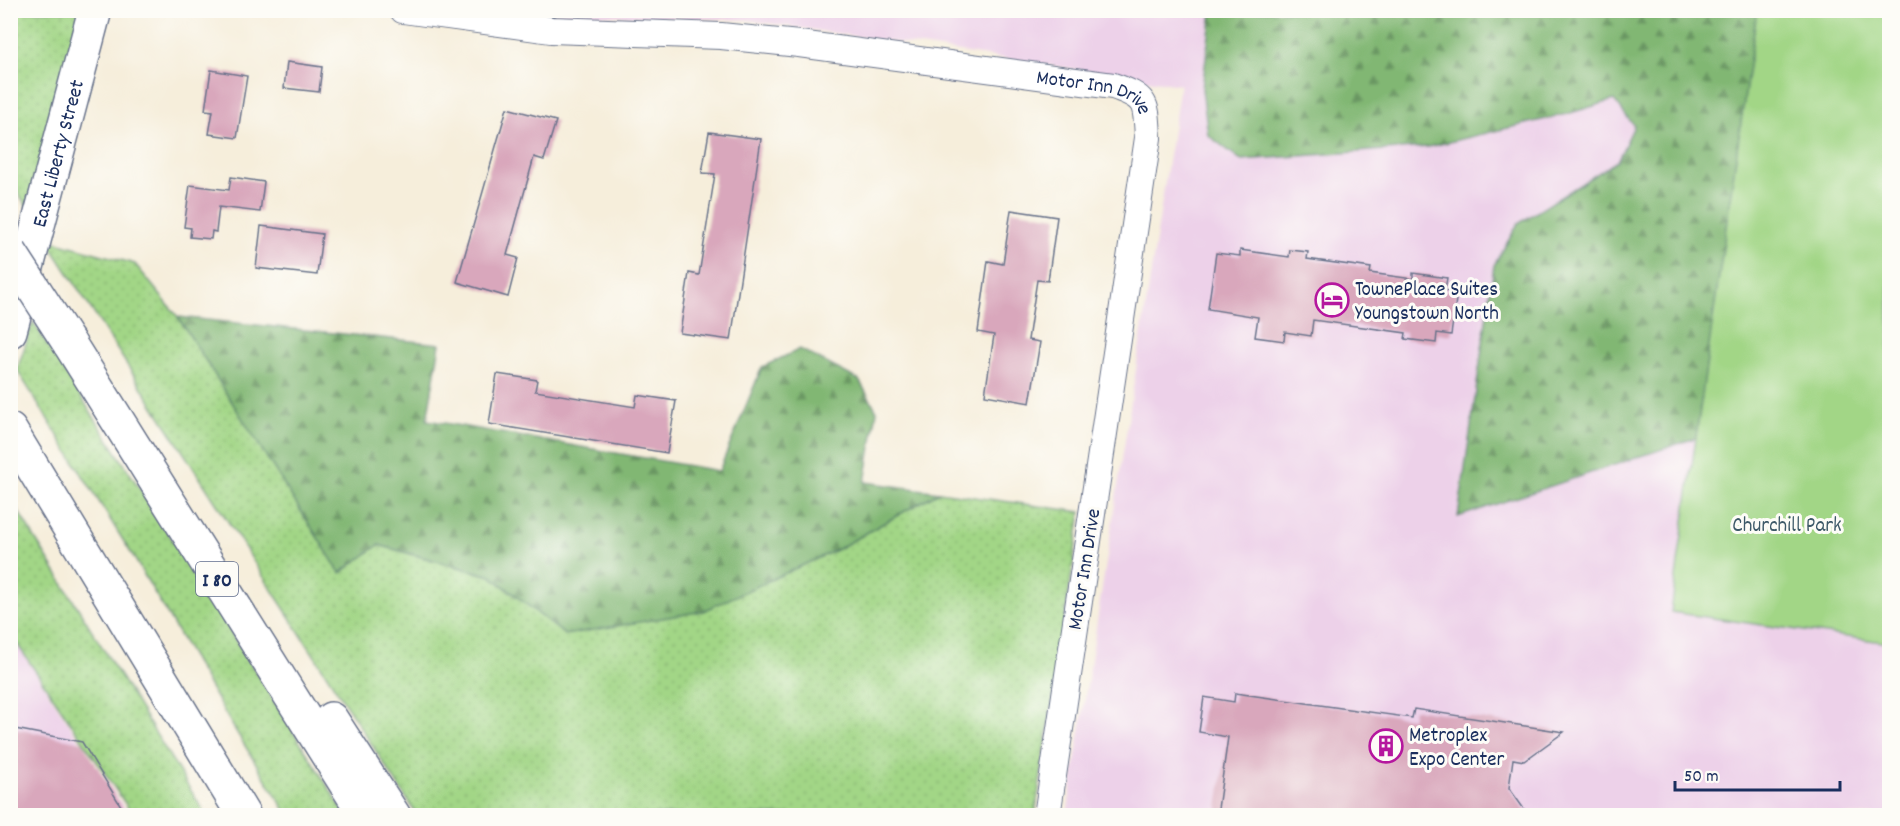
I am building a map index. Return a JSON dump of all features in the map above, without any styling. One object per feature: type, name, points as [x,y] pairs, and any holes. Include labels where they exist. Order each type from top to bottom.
[{"type":"main road","name":"East Liberty Street","points":[[10,331],[95,10]]},
{"type":"main road","name":"I 80","points":[[10,252],[366,816]]},
{"type":"main road","points":[[120,424],[191,502],[394,816]]},
{"type":"main road","points":[[10,430],[244,816]]},
{"type":"street","name":"Motor Inn Drive","points":[[403,10],[551,30],[721,36],[799,44],[1113,86],[1132,93],[1141,100],[1146,108],[1148,138],[1047,816]]},
{"type":"shaded area","points":[[530,11],[1212,11],[1202,88],[1567,114],[1613,100],[1634,126],[1617,161],[1527,218],[1459,516],[1696,438],[1671,612],[1889,643],[1889,815],[1067,815],[1180,85],[747,20]]},
{"type":"shaded area","points":[[11,636],[129,815],[11,815]]},
{"type":"green space","points":[[11,11],[83,11],[30,212],[11,181]]},
{"type":"green space","points":[[1212,11],[1757,11],[1696,438],[1458,517],[1494,265],[1518,224],[1617,161],[1634,126],[1614,100],[1567,114],[1428,147],[1241,160],[1208,135],[1202,89]]},
{"type":"green space","name":"Churchill Park","points":[[1757,11],[1889,11],[1889,643],[1671,612]]},
{"type":"green space","points":[[46,239],[135,264],[178,317],[341,573],[378,545],[491,576],[565,635],[836,550],[939,492],[1081,512],[1035,815],[417,815]]},
{"type":"green space","points":[[178,317],[440,344],[427,420],[719,471],[762,367],[800,349],[859,380],[877,411],[865,482],[939,492],[836,550],[703,611],[565,635],[491,576],[379,545],[340,573]]},
{"type":"green space","points":[[33,322],[346,815],[288,815],[229,720],[136,561],[17,370]]},
{"type":"green space","points":[[10,498],[206,815],[133,815],[11,635]]},
{"type":"building","points":[[287,62],[322,67],[319,92],[284,88]]},
{"type":"building","points":[[211,70],[247,76],[237,138],[209,134],[213,111],[205,110]]},
{"type":"building","points":[[507,108],[556,121],[544,160],[534,157],[507,255],[518,258],[508,297],[457,282]]},
{"type":"building","points":[[709,132],[761,139],[731,340],[680,333],[689,273],[699,275],[715,174],[702,173]]},
{"type":"building","points":[[231,177],[264,182],[260,212],[219,207],[216,232],[212,231],[211,239],[190,237],[191,228],[184,227],[190,185],[229,190]]},
{"type":"building","points":[[1011,210],[1057,217],[1048,281],[1037,280],[1028,340],[1040,342],[1030,403],[985,395],[994,335],[978,332],[988,261],[1003,264]]},
{"type":"building","points":[[261,226],[322,234],[317,275],[256,268]]},
{"type":"building","name":"TownePlace Suites Youngstown North","points":[[1240,250],[1289,257],[1290,250],[1308,252],[1307,259],[1371,268],[1370,273],[1413,279],[1413,273],[1447,278],[1445,290],[1457,292],[1451,335],[1437,333],[1436,343],[1405,339],[1406,333],[1313,320],[1311,336],[1285,332],[1284,341],[1255,337],[1258,317],[1208,309],[1216,253],[1240,256]]},
{"type":"building","points":[[497,374],[537,380],[535,391],[635,407],[637,395],[676,401],[667,453],[489,424]]},
{"type":"building","name":"Metroplex Expo Center","points":[[1235,693],[1412,718],[1414,709],[1564,732],[1524,761],[1513,759],[1509,788],[1529,816],[1309,816],[1280,810],[1279,816],[1217,816],[1228,737],[1199,732],[1204,697],[1234,702]]},
{"type":"building","points":[[10,728],[82,742],[127,816],[10,816]]},
{"type":"place","name":"TownePlace Suites Youngstown North","points":[[1332,300]]},
{"type":"place","name":"Metroplex Expo Center","points":[[1386,746]]}]
